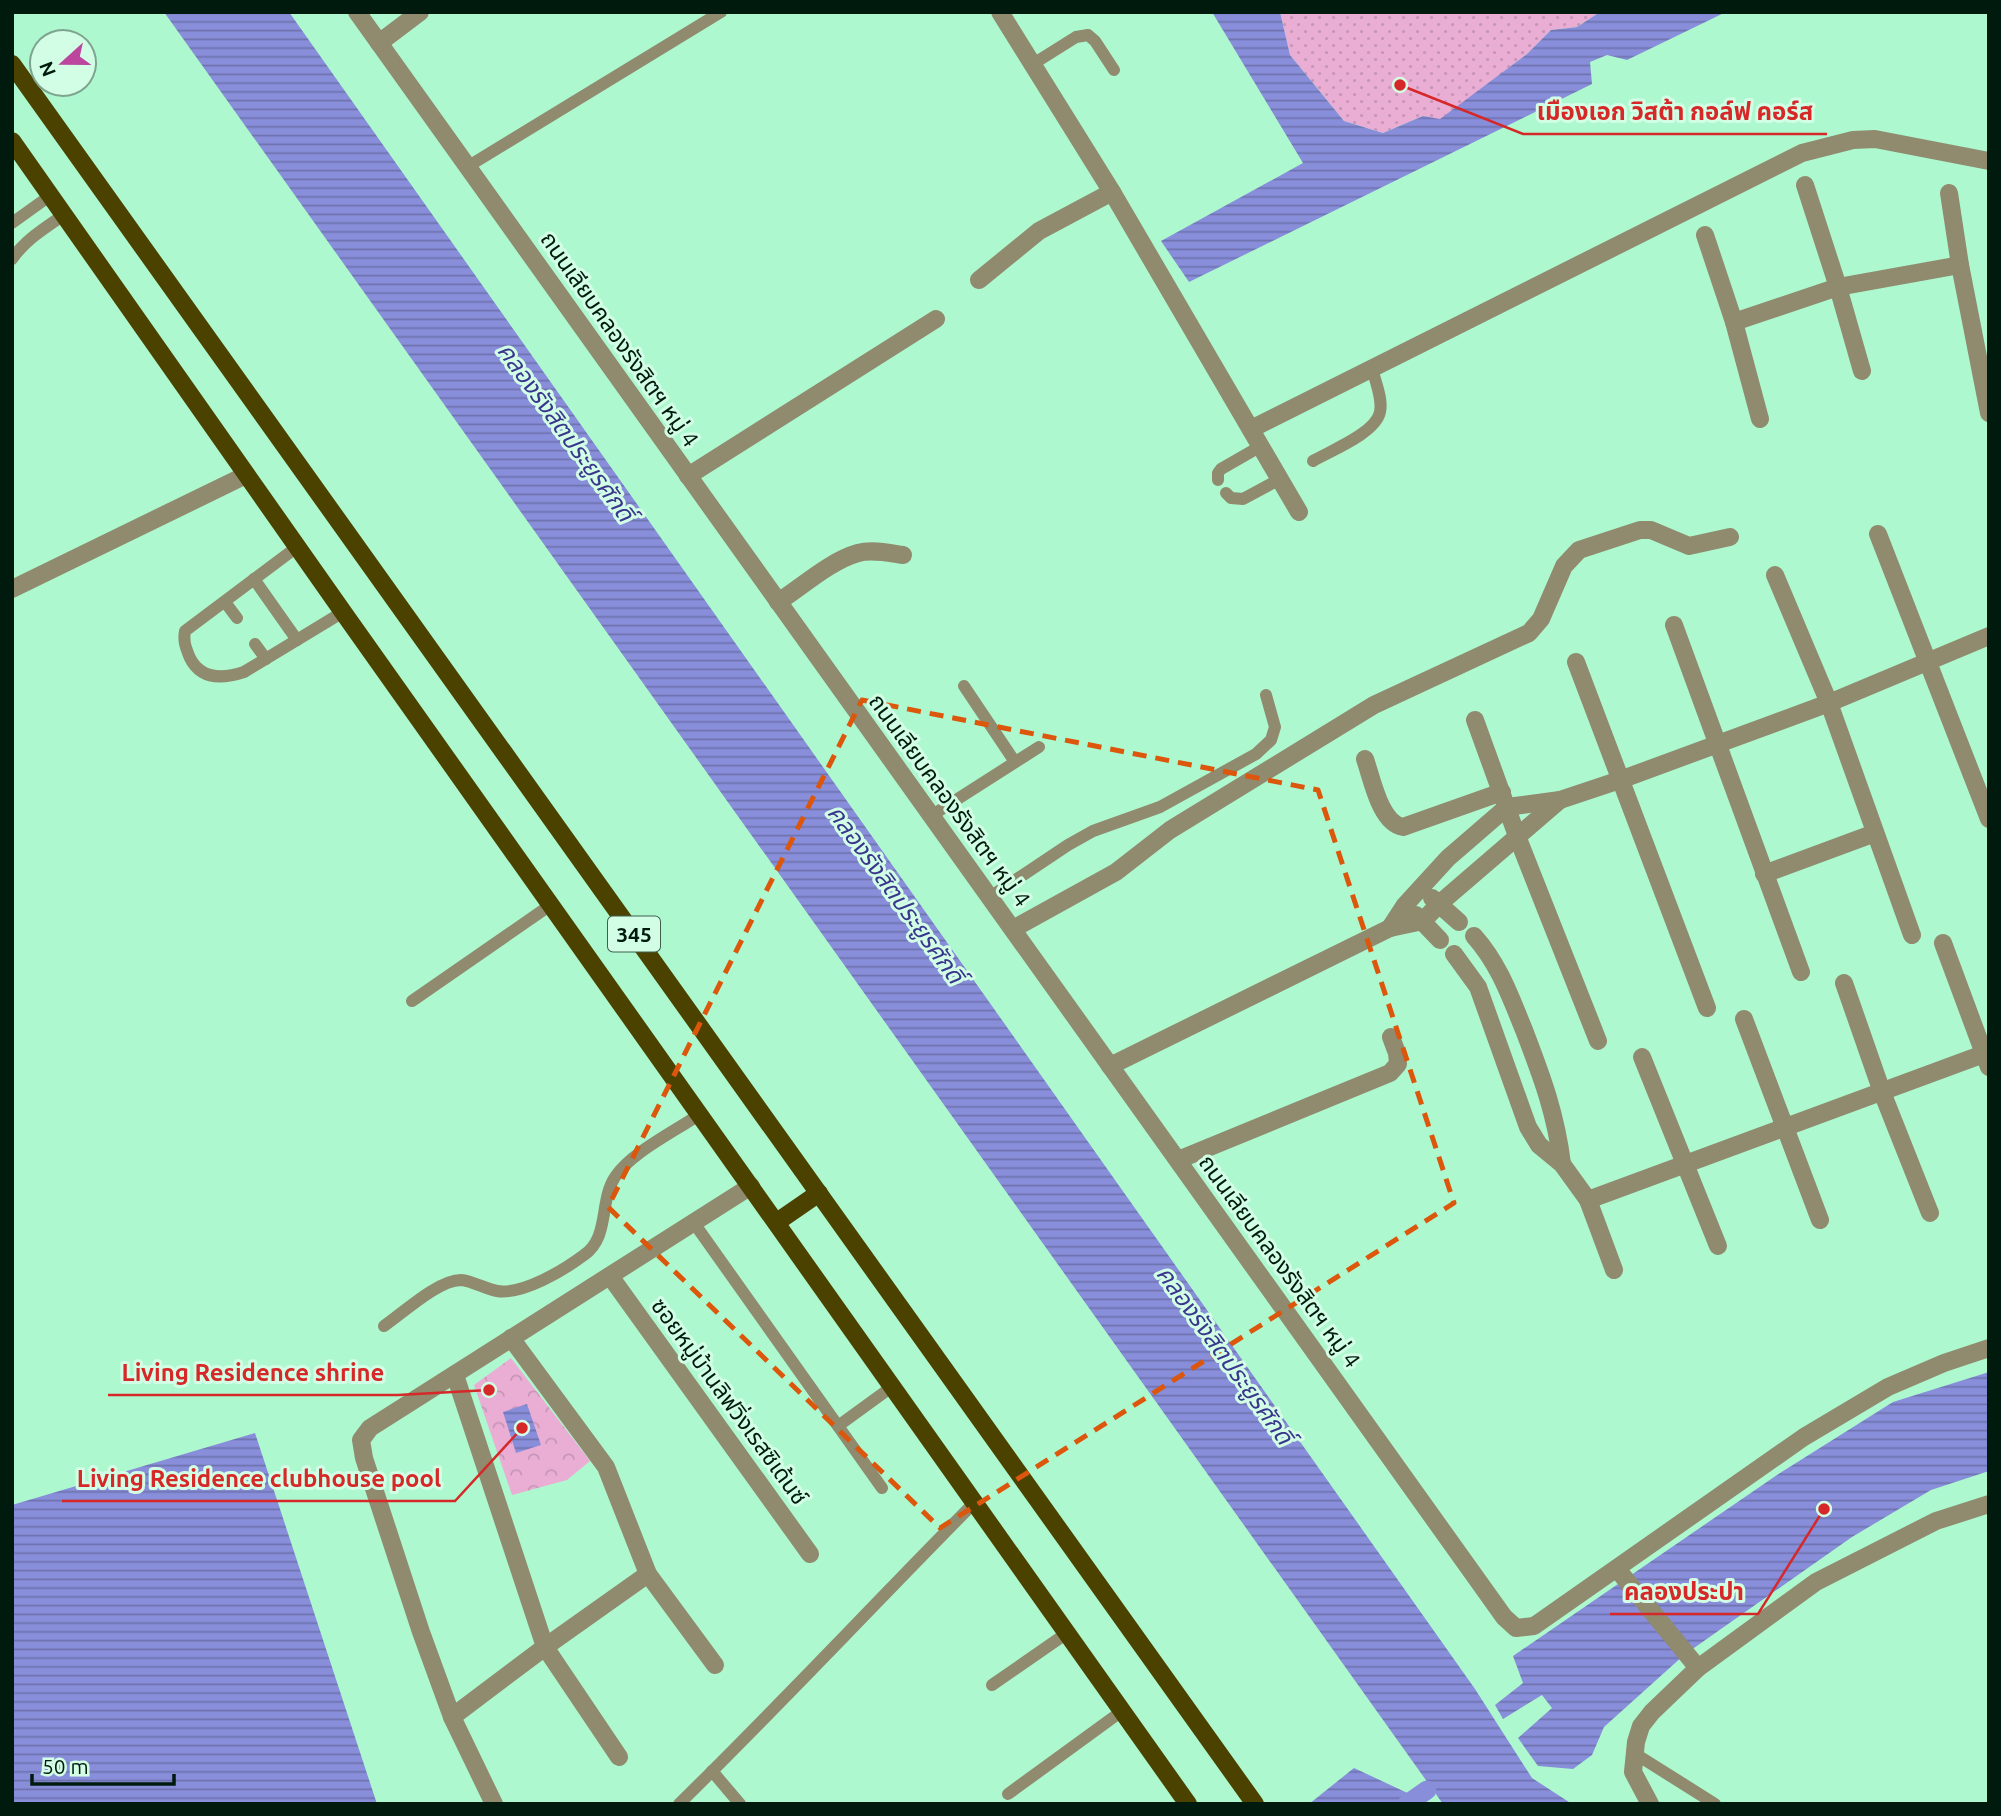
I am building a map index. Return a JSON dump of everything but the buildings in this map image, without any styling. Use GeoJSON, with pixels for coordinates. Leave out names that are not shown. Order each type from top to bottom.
{"type":"FeatureCollection","features":[{"type":"Feature","properties":{"kind":"main road","name":"345"},"geometry":{"type":"LineString","coordinates":[[12,64],[1255,1804]]}},
{"type":"Feature","properties":{"kind":"main road","name":"345"},"geometry":{"type":"LineString","coordinates":[[12,141],[296,547],[552,904],[1188,1804]]}},
{"type":"Feature","properties":{"kind":"main road"},"geometry":{"type":"LineString","coordinates":[[777,1222],[819,1193]]}},
{"type":"Feature","properties":{"kind":"street","name":"ถนนเลียบคลองรังสิตฯ หมู่ 4"},"geometry":{"type":"LineString","coordinates":[[357,12],[1504,1617],[1516,1628],[1534,1626],[1621,1573]]}},
{"type":"Feature","properties":{"kind":"street"},"geometry":{"type":"LineString","coordinates":[[379,43],[420,12]]}},
{"type":"Feature","properties":{"kind":"street"},"geometry":{"type":"LineString","coordinates":[[1000,12],[1112,192],[1299,512]]}},
{"type":"Feature","properties":{"kind":"street"},"geometry":{"type":"LineString","coordinates":[[1251,429],[1802,153],[1853,139],[1875,139],[1989,161]]}},
{"type":"Feature","properties":{"kind":"street"},"geometry":{"type":"LineString","coordinates":[[1805,185],[1862,370]]}},
{"type":"Feature","properties":{"kind":"street"},"geometry":{"type":"LineString","coordinates":[[979,280],[1039,231],[1112,192]]}},
{"type":"Feature","properties":{"kind":"street"},"geometry":{"type":"LineString","coordinates":[[1949,193],[1959,265],[1981,331],[1989,413]]}},
{"type":"Feature","properties":{"kind":"street"},"geometry":{"type":"LineString","coordinates":[[1705,235],[1734,322],[1760,419]]}},
{"type":"Feature","properties":{"kind":"street"},"geometry":{"type":"LineString","coordinates":[[1734,322],[1838,287],[1959,265]]}},
{"type":"Feature","properties":{"kind":"street"},"geometry":{"type":"LineString","coordinates":[[688,477],[936,319]]}},
{"type":"Feature","properties":{"kind":"street"},"geometry":{"type":"LineString","coordinates":[[12,589],[246,475]]}},
{"type":"Feature","properties":{"kind":"street"},"geometry":{"type":"LineString","coordinates":[[1013,929],[1106,878],[1170,830],[1374,705],[1529,633],[1541,619],[1564,566],[1579,550],[1640,530],[1651,530],[1689,546],[1730,537]]}},
{"type":"Feature","properties":{"kind":"street"},"geometry":{"type":"LineString","coordinates":[[1878,534],[1989,819]]}},
{"type":"Feature","properties":{"kind":"street"},"geometry":{"type":"LineString","coordinates":[[778,602],[838,562],[860,552],[902,555]]}},
{"type":"Feature","properties":{"kind":"street"},"geometry":{"type":"LineString","coordinates":[[1775,575],[1829,703],[1912,935]]}},
{"type":"Feature","properties":{"kind":"street"},"geometry":{"type":"LineString","coordinates":[[1674,625],[1801,972]]}},
{"type":"Feature","properties":{"kind":"street"},"geometry":{"type":"LineString","coordinates":[[1364,759],[1385,816],[1394,826],[1403,827],[1504,800],[1560,800],[1829,703],[1989,636]]}},
{"type":"Feature","properties":{"kind":"street"},"geometry":{"type":"LineString","coordinates":[[1576,662],[1707,1008]]}},
{"type":"Feature","properties":{"kind":"street"},"geometry":{"type":"LineString","coordinates":[[1475,720],[1517,836],[1598,1041]]}},
{"type":"Feature","properties":{"kind":"street"},"geometry":{"type":"LineString","coordinates":[[1390,928],[1405,905],[1504,800]]}},
{"type":"Feature","properties":{"kind":"street"},"geometry":{"type":"LineString","coordinates":[[1110,1066],[1390,928],[1423,921],[1438,904],[1560,800]]}},
{"type":"Feature","properties":{"kind":"street"},"geometry":{"type":"LineString","coordinates":[[1764,874],[1875,833]]}},
{"type":"Feature","properties":{"kind":"street"},"geometry":{"type":"LineString","coordinates":[[1422,889],[1459,922]]}},
{"type":"Feature","properties":{"kind":"street"},"geometry":{"type":"LineString","coordinates":[[1405,905],[1440,940]]}},
{"type":"Feature","properties":{"kind":"street"},"geometry":{"type":"LineString","coordinates":[[1474,936],[1503,977],[1543,1079],[1558,1128],[1562,1164]]}},
{"type":"Feature","properties":{"kind":"street"},"geometry":{"type":"LineString","coordinates":[[1588,1200],[1882,1092],[1987,1057],[1943,943]]}},
{"type":"Feature","properties":{"kind":"street"},"geometry":{"type":"LineString","coordinates":[[1454,954],[1478,987],[1528,1127],[1539,1145],[1562,1164],[1588,1200],[1614,1270]]}},
{"type":"Feature","properties":{"kind":"street"},"geometry":{"type":"LineString","coordinates":[[1844,983],[1882,1092],[1930,1213]]}},
{"type":"Feature","properties":{"kind":"street"},"geometry":{"type":"LineString","coordinates":[[1744,1019],[1820,1220]]}},
{"type":"Feature","properties":{"kind":"street"},"geometry":{"type":"LineString","coordinates":[[1178,1160],[1390,1073],[1398,1064],[1391,1037]]}},
{"type":"Feature","properties":{"kind":"street"},"geometry":{"type":"LineString","coordinates":[[1642,1057],[1718,1246]]}},
{"type":"Feature","properties":{"kind":"street"},"geometry":{"type":"LineString","coordinates":[[494,1804],[452,1717],[389,1536],[364,1458],[361,1440],[370,1428],[751,1186]]}},
{"type":"Feature","properties":{"kind":"street","name":"ซอยหมู่บ้านลิฟวิ่งเรสซิเด้นซ์"},"geometry":{"type":"LineString","coordinates":[[610,1276],[810,1554]]}},
{"type":"Feature","properties":{"kind":"street"},"geometry":{"type":"LineString","coordinates":[[511,1338],[606,1467],[648,1574],[715,1665]]}},
{"type":"Feature","properties":{"kind":"street"},"geometry":{"type":"LineString","coordinates":[[1693,1663],[1621,1573],[1804,1437],[1888,1387],[1944,1363],[1989,1348]]}},
{"type":"Feature","properties":{"kind":"street"},"geometry":{"type":"LineString","coordinates":[[455,1375],[545,1647],[619,1757]]}},
{"type":"Feature","properties":{"kind":"street"},"geometry":{"type":"LineString","coordinates":[[1650,1804],[1633,1772],[1634,1753],[1641,1726],[1693,1663],[1816,1582],[1936,1521],[1989,1504]]}},
{"type":"Feature","properties":{"kind":"street"},"geometry":{"type":"LineString","coordinates":[[452,1717],[648,1574]]}},
{"type":"Feature","properties":{"kind":"lane"},"geometry":{"type":"LineString","coordinates":[[467,167],[721,12]]}},
{"type":"Feature","properties":{"kind":"lane"},"geometry":{"type":"LineString","coordinates":[[1033,64],[1076,37],[1088,35],[1096,41],[1114,71]]}},
{"type":"Feature","properties":{"kind":"lane"},"geometry":{"type":"LineString","coordinates":[[12,223],[51,195]]}},
{"type":"Feature","properties":{"kind":"lane"},"geometry":{"type":"LineString","coordinates":[[12,259],[32,236],[65,214]]}},
{"type":"Feature","properties":{"kind":"lane"},"geometry":{"type":"LineString","coordinates":[[1313,461],[1365,432],[1375,423],[1380,413],[1372,368]]}},
{"type":"Feature","properties":{"kind":"lane"},"geometry":{"type":"LineString","coordinates":[[1218,480],[1221,469],[1261,446]]}},
{"type":"Feature","properties":{"kind":"lane"},"geometry":{"type":"LineString","coordinates":[[1226,493],[1231,498],[1243,499],[1280,479]]}},
{"type":"Feature","properties":{"kind":"lane"},"geometry":{"type":"LineString","coordinates":[[296,547],[185,631],[185,647],[195,667],[202,674],[233,676],[343,612]]}},
{"type":"Feature","properties":{"kind":"lane"},"geometry":{"type":"LineString","coordinates":[[254,579],[297,640]]}},
{"type":"Feature","properties":{"kind":"lane"},"geometry":{"type":"LineString","coordinates":[[225,601],[237,618]]}},
{"type":"Feature","properties":{"kind":"lane"},"geometry":{"type":"LineString","coordinates":[[255,644],[266,659]]}},
{"type":"Feature","properties":{"kind":"lane"},"geometry":{"type":"LineString","coordinates":[[964,685],[1015,762]]}},
{"type":"Feature","properties":{"kind":"lane"},"geometry":{"type":"LineString","coordinates":[[990,897],[1093,831],[1160,807],[1256,754],[1271,740],[1275,727],[1266,695]]}},
{"type":"Feature","properties":{"kind":"lane"},"geometry":{"type":"LineString","coordinates":[[931,816],[1039,747]]}},
{"type":"Feature","properties":{"kind":"lane"},"geometry":{"type":"LineString","coordinates":[[412,1001],[552,904]]}},
{"type":"Feature","properties":{"kind":"lane"},"geometry":{"type":"LineString","coordinates":[[384,1326],[441,1286],[462,1280],[498,1291],[514,1292],[531,1286],[586,1254],[597,1241],[606,1195],[613,1179],[625,1164],[700,1114]]}},
{"type":"Feature","properties":{"kind":"lane"},"geometry":{"type":"LineString","coordinates":[[694,1223],[882,1488]]}},
{"type":"Feature","properties":{"kind":"lane"},"geometry":{"type":"LineString","coordinates":[[838,1426],[893,1386]]}},
{"type":"Feature","properties":{"kind":"lane"},"geometry":{"type":"LineString","coordinates":[[679,1804],[975,1502]]}},
{"type":"Feature","properties":{"kind":"lane"},"geometry":{"type":"LineString","coordinates":[[992,1685],[1067,1633]]}},
{"type":"Feature","properties":{"kind":"lane"},"geometry":{"type":"LineString","coordinates":[[1008,1794],[1122,1711]]}},
{"type":"Feature","properties":{"kind":"lane"},"geometry":{"type":"LineString","coordinates":[[1634,1753],[1715,1804]]}},
{"type":"Feature","properties":{"kind":"lane"},"geometry":{"type":"LineString","coordinates":[[712,1771],[740,1804]]}},
{"type":"Feature","properties":{"kind":"highlighted area"},"geometry":{"type":"Polygon","coordinates":[[[862,700],[1318,790],[1454,1203],[940,1528],[608,1207],[862,700]]]}},
{"type":"Feature","properties":{"kind":"green space"},"geometry":{"type":"Polygon","coordinates":[[[1280,12],[1600,12],[1577,27],[1551,30],[1527,54],[1440,120],[1423,116],[1383,133],[1344,121],[1290,55],[1280,12]]]}},
{"type":"Feature","properties":{"kind":"green space"},"geometry":{"type":"Polygon","coordinates":[[[511,1358],[590,1461],[567,1480],[512,1495],[474,1385],[511,1358]]]}},
{"type":"Feature","properties":{"kind":"water","name":"คลองรังสิตประยูรศักดิ์"},"geometry":{"type":"Polygon","coordinates":[[[164,12],[289,12],[1475,1689],[1532,1778],[1572,1804],[1443,1804],[164,12]]]}},
{"type":"Feature","properties":{"kind":"water"},"geometry":{"type":"Polygon","coordinates":[[[1212,12],[1280,12],[1290,55],[1344,121],[1383,133],[1423,116],[1440,119],[1527,54],[1551,30],[1577,27],[1600,12],[1726,12],[1627,60],[1607,55],[1590,62],[1592,84],[1189,282],[1161,241],[1303,163],[1212,12]]]}},
{"type":"Feature","properties":{"kind":"water"},"geometry":{"type":"Polygon","coordinates":[[[1989,1372],[1989,1471],[1931,1490],[1852,1537],[1684,1655],[1604,1727],[1592,1755],[1573,1769],[1538,1766],[1518,1738],[1552,1708],[1542,1695],[1503,1719],[1495,1705],[1523,1683],[1513,1656],[1777,1475],[1893,1402],[1989,1372]]]}},
{"type":"Feature","properties":{"kind":"water"},"geometry":{"type":"Polygon","coordinates":[[[527,1404],[541,1445],[516,1453],[503,1412],[527,1404]]]}},
{"type":"Feature","properties":{"kind":"water"},"geometry":{"type":"Polygon","coordinates":[[[255,1433],[377,1804],[12,1804],[12,1505],[255,1433]]]}},
{"type":"Feature","properties":{"kind":"water"},"geometry":{"type":"Polygon","coordinates":[[[1354,1768],[1431,1804],[1309,1804],[1354,1768]]]}},
{"type":"Feature","properties":{"kind":"waterway"},"geometry":{"type":"LineString","coordinates":[[1407,1804],[1427,1790]]}},
{"type":"Feature","properties":{"kind":"place","name":"เมืองเอก วิสต้า กอล์ฟ คอร์ส"},"geometry":{"type":"Point","coordinates":[1400,85]}},
{"type":"Feature","properties":{"kind":"place","name":"Living Residence shrine"},"geometry":{"type":"Point","coordinates":[489,1390]}},
{"type":"Feature","properties":{"kind":"place","name":"Living Residence clubhouse pool"},"geometry":{"type":"Point","coordinates":[522,1428]}},
{"type":"Feature","properties":{"kind":"place","name":"คลองประปา"},"geometry":{"type":"Point","coordinates":[1824,1509]}}]}
